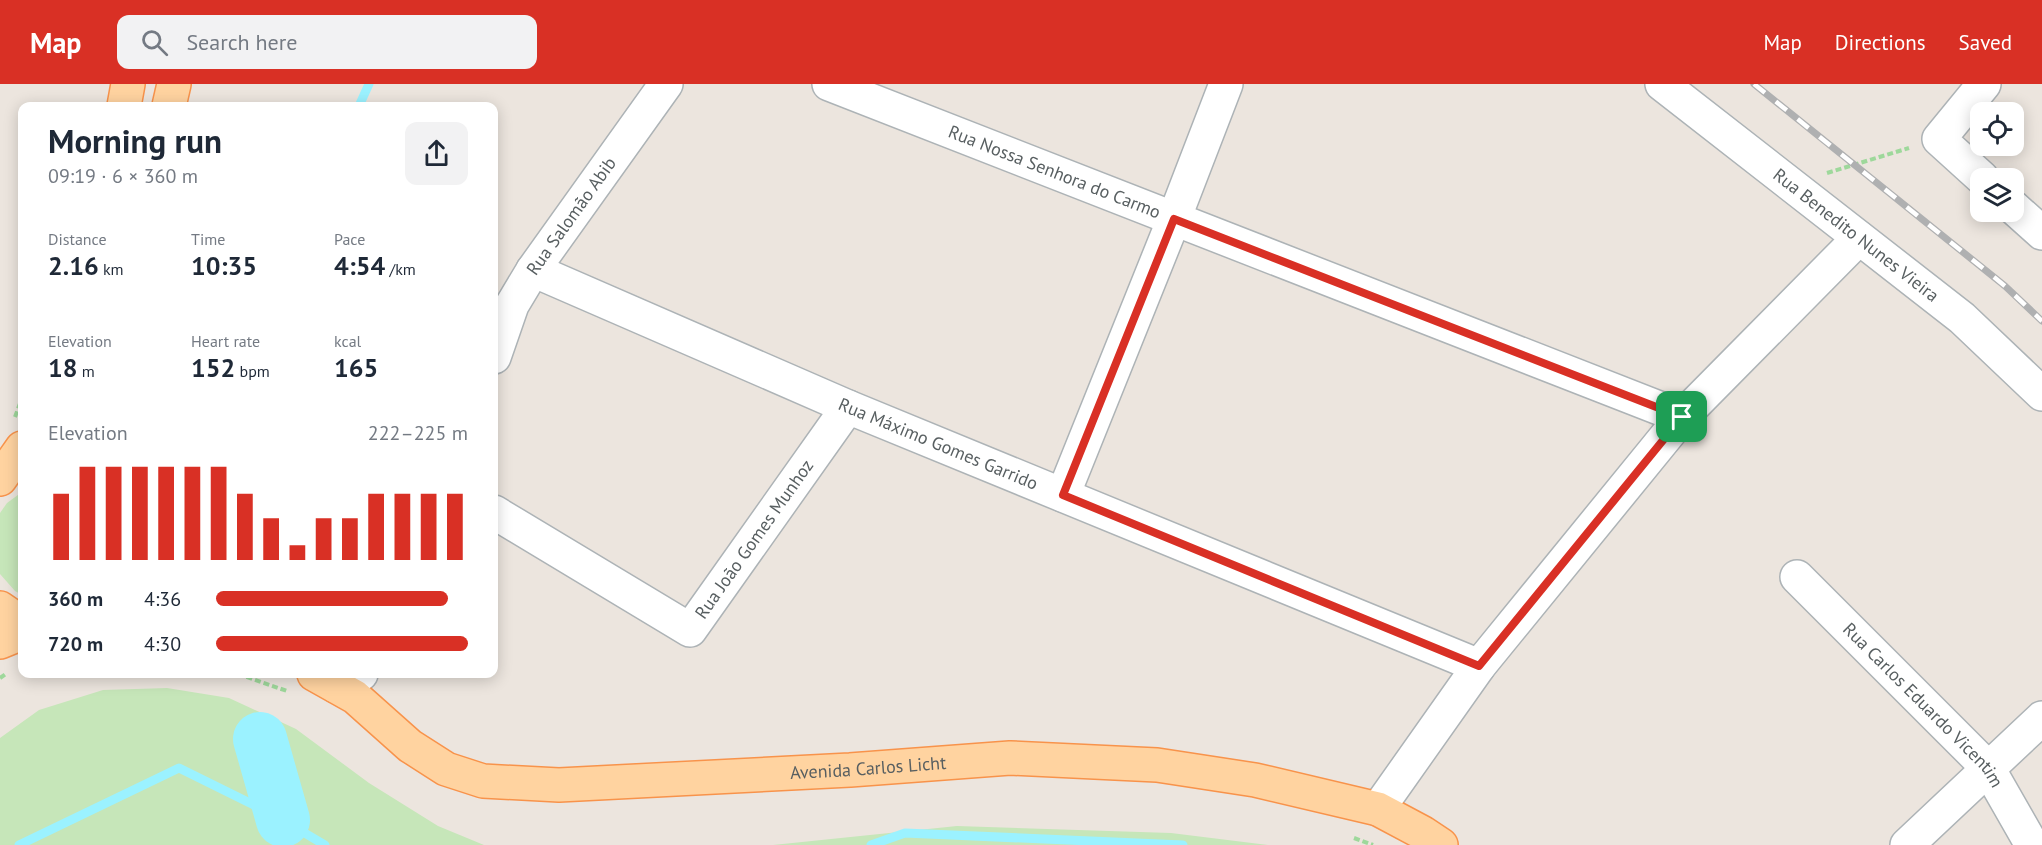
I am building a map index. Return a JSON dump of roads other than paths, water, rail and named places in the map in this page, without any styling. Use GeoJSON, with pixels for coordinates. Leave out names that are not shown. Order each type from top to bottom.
{"type":"FeatureCollection","features":[{"type":"Feature","properties":{"kind":"main road"},"geometry":{"type":"LineString","coordinates":[[125,102],[129,84]]}},
{"type":"Feature","properties":{"kind":"main road"},"geometry":{"type":"LineString","coordinates":[[170,102],[174,84]]}},
{"type":"Feature","properties":{"kind":"main road"},"geometry":{"type":"LineString","coordinates":[[0,480],[18,454]]}},
{"type":"Feature","properties":{"kind":"main road"},"geometry":{"type":"LineString","coordinates":[[0,480],[18,472]]}},
{"type":"Feature","properties":{"kind":"main road"},"geometry":{"type":"LineString","coordinates":[[0,608],[18,619]]}},
{"type":"Feature","properties":{"kind":"main road"},"geometry":{"type":"LineString","coordinates":[[0,642],[18,635]]}},
{"type":"Feature","properties":{"kind":"main road","name":"Avenida Carlos Licht"},"geometry":{"type":"LineString","coordinates":[[337,678],[410,746],[446,769],[483,781],[560,785],[850,770],[1010,758],[1157,765],[1255,780],[1378,809],[1441,845]]}},
{"type":"Feature","properties":{"kind":"street","name":"Rua Salomão Abib"},"geometry":{"type":"LineString","coordinates":[[498,345],[512,305],[533,270],[666,84]]}},
{"type":"Feature","properties":{"kind":"street","name":"Rua Nossa Senhora do Carmo"},"geometry":{"type":"LineString","coordinates":[[829,84],[1682,417]]}},
{"type":"Feature","properties":{"kind":"street"},"geometry":{"type":"LineString","coordinates":[[1063,495],[1226,84]]}},
{"type":"Feature","properties":{"kind":"street","name":"Rua Benedito Nunes Vieira"},"geometry":{"type":"LineString","coordinates":[[1662,84],[1962,318],[2042,394]]}},
{"type":"Feature","properties":{"kind":"street"},"geometry":{"type":"LineString","coordinates":[[1971,168],[1939,139],[1983,84]]}},
{"type":"Feature","properties":{"kind":"street"},"geometry":{"type":"LineString","coordinates":[[2024,217],[2042,233]]}},
{"type":"Feature","properties":{"kind":"street"},"geometry":{"type":"LineString","coordinates":[[1378,809],[1479,666],[1682,417],[1859,238]]}},
{"type":"Feature","properties":{"kind":"street","name":"Rua Máximo Gomes Garrido"},"geometry":{"type":"LineString","coordinates":[[533,270],[848,406],[1479,666]]}},
{"type":"Feature","properties":{"kind":"street","name":"Rua João Gomes Munhoz"},"geometry":{"type":"LineString","coordinates":[[498,514],[690,630],[848,406]]}},
{"type":"Feature","properties":{"kind":"street","name":"Rua Carlos Eduardo Vicentim"},"geometry":{"type":"LineString","coordinates":[[1797,577],[1988,768],[2032,845]]}},
{"type":"Feature","properties":{"kind":"street"},"geometry":{"type":"LineString","coordinates":[[1907,845],[2042,718]]}},
{"type":"Feature","properties":{"kind":"waterway"},"geometry":{"type":"LineString","coordinates":[[361,102],[369,84]]}},
{"type":"Feature","properties":{"kind":"waterway"},"geometry":{"type":"LineString","coordinates":[[260,739],[283,820]]}},
{"type":"Feature","properties":{"kind":"waterway"},"geometry":{"type":"LineString","coordinates":[[19,845],[179,768],[276,816],[325,845]]}},
{"type":"Feature","properties":{"kind":"waterway"},"geometry":{"type":"LineString","coordinates":[[871,845],[905,833],[1183,845]]}},
{"type":"Feature","properties":{"kind":"railway"},"geometry":{"type":"LineString","coordinates":[[1754,84],[2005,286],[2042,321]]}}]}
